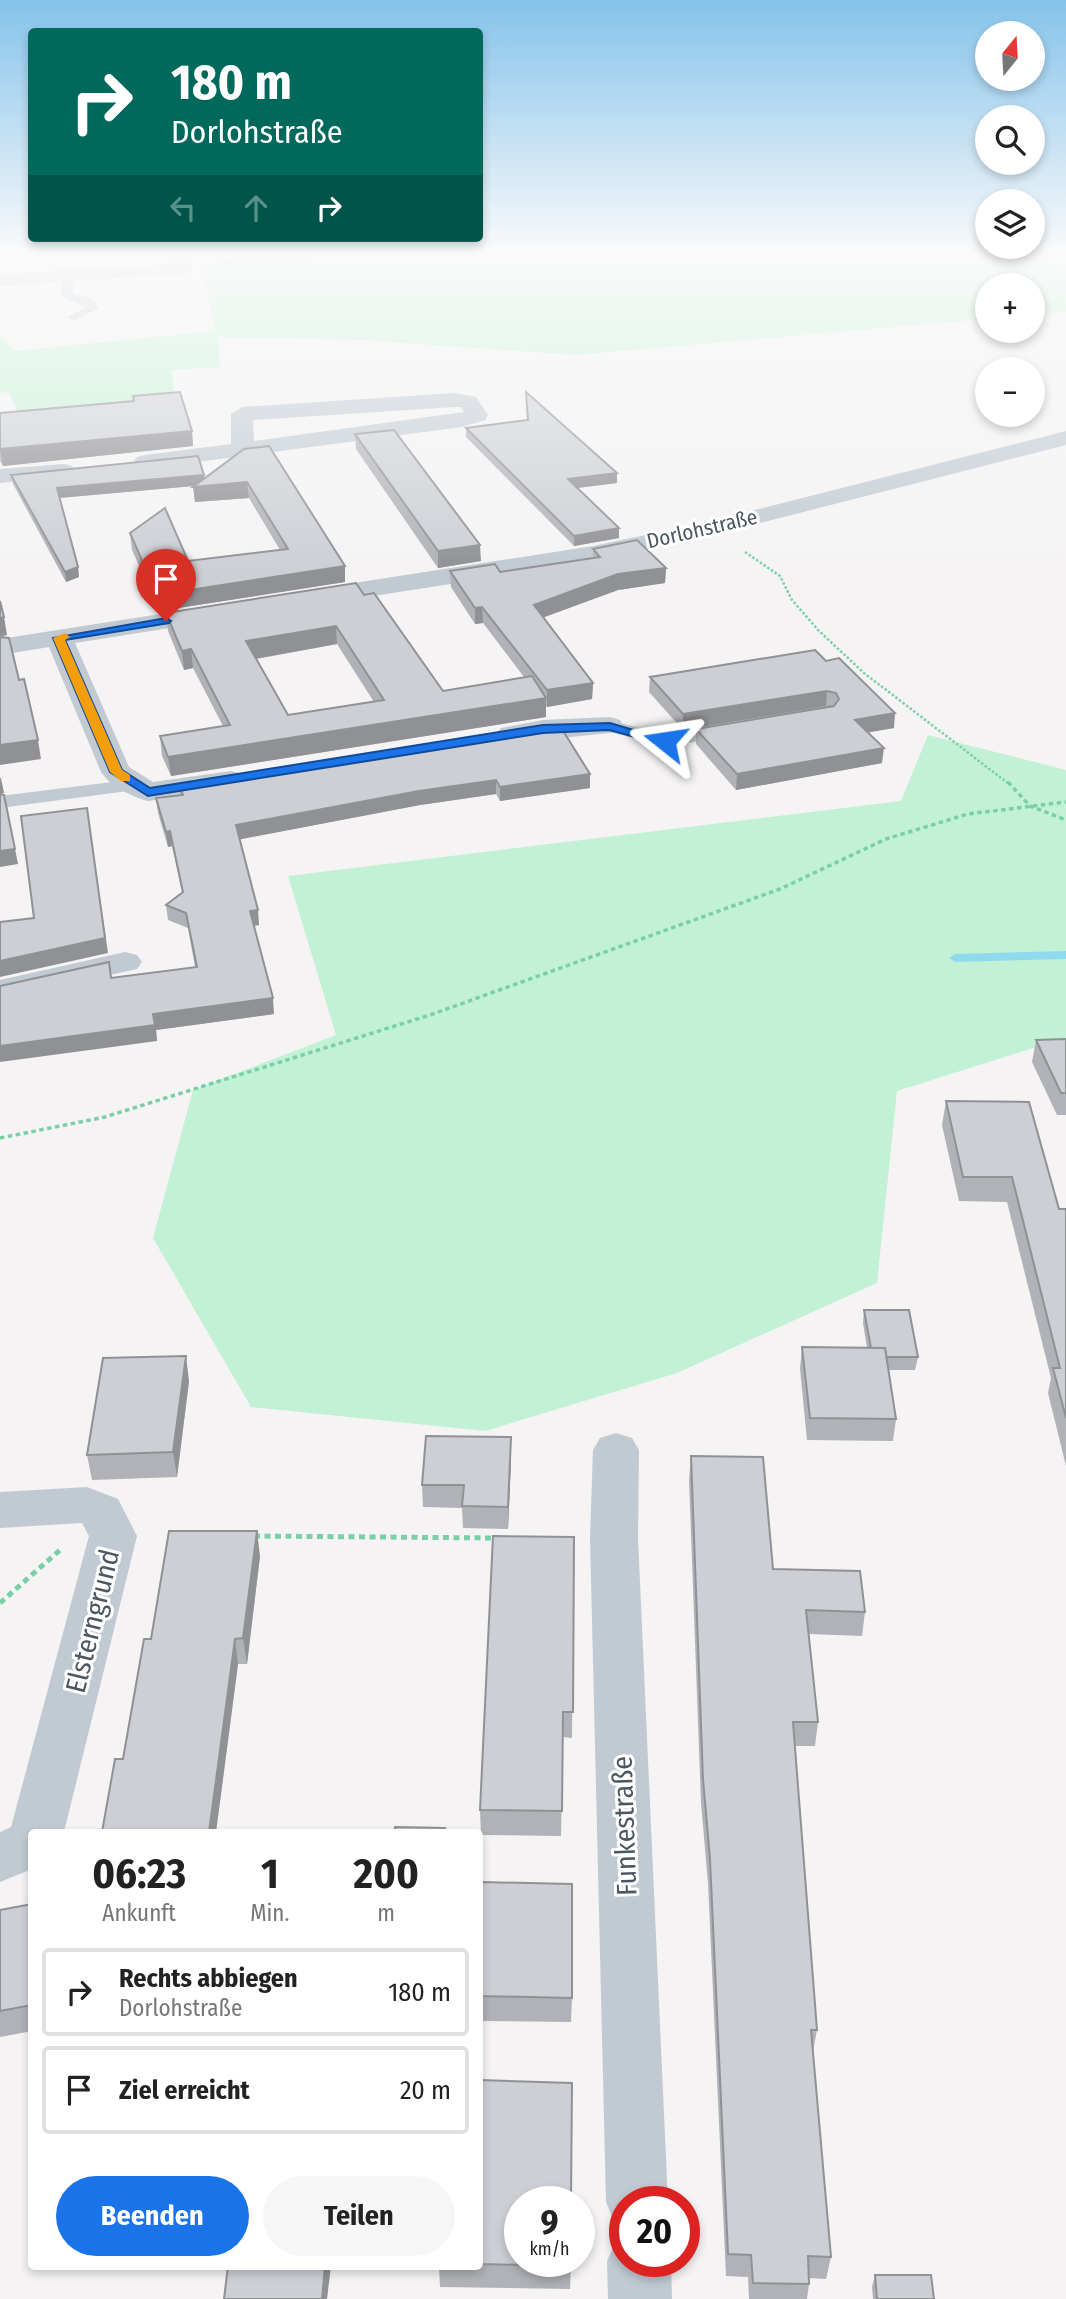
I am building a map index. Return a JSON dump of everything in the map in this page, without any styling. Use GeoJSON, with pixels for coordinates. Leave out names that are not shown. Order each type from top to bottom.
{"type":"FeatureCollection","features":[{"type":"Feature","properties":{"kind":"street"},"geometry":{"type":"LineString","coordinates":[[128,464],[243,451],[462,420],[477,415],[468,402],[454,400],[242,414],[243,451]]}},
{"type":"Feature","properties":{"kind":"street","name":"Dorlohstraße"},"geometry":{"type":"LineString","coordinates":[[278,603],[593,554],[709,529],[1066,438]]}},
{"type":"Feature","properties":{"kind":"street"},"geometry":{"type":"LineString","coordinates":[[0,476],[89,468]]}},
{"type":"Feature","properties":{"kind":"street"},"geometry":{"type":"LineString","coordinates":[[0,647],[237,610]]}},
{"type":"Feature","properties":{"kind":"street"},"geometry":{"type":"LineString","coordinates":[[59,638],[116,772],[148,792],[259,775]]}},
{"type":"Feature","properties":{"kind":"street"},"geometry":{"type":"LineString","coordinates":[[489,738],[543,729],[610,726]]}},
{"type":"Feature","properties":{"kind":"street"},"geometry":{"type":"LineString","coordinates":[[0,990],[125,962]]}},
{"type":"Feature","properties":{"kind":"street","name":"Funkestraße"},"geometry":{"type":"LineString","coordinates":[[616,1450],[615,1552],[636,2186]]}},
{"type":"Feature","properties":{"kind":"street","name":"Elsterngrund"},"geometry":{"type":"LineString","coordinates":[[0,1510],[87,1505],[102,1512],[113,1536],[38,1829]]}},
{"type":"Feature","properties":{"kind":"street"},"geometry":{"type":"LineString","coordinates":[[0,1858],[28,1845]]}},
{"type":"Feature","properties":{"kind":"street"},"geometry":{"type":"LineString","coordinates":[[639,2277],[640,2299]]}},
{"type":"Feature","properties":{"kind":"lane"},"geometry":{"type":"LineString","coordinates":[[610,726],[665,741],[746,727]]}},
{"type":"Feature","properties":{"kind":"lane"},"geometry":{"type":"LineString","coordinates":[[0,802],[136,785]]}},
{"type":"Feature","properties":{"kind":"path"},"geometry":{"type":"LineString","coordinates":[[736,546],[780,576],[801,611],[864,673],[1003,777],[1030,806],[1066,820]]}},
{"type":"Feature","properties":{"kind":"path"},"geometry":{"type":"LineString","coordinates":[[0,1138],[105,1117],[417,1019],[780,889],[886,839],[968,814],[1066,802]]}},
{"type":"Feature","properties":{"kind":"path"},"geometry":{"type":"LineString","coordinates":[[0,1603],[102,1512]]}},
{"type":"Feature","properties":{"kind":"path"},"geometry":{"type":"LineString","coordinates":[[245,1536],[503,1538]]}},
{"type":"Feature","properties":{"kind":"green space"},"geometry":{"type":"Polygon","coordinates":[[[0,358],[219,358],[220,367],[172,370],[174,402],[20,418],[9,392],[0,393],[0,358]]]}},
{"type":"Feature","properties":{"kind":"green space"},"geometry":{"type":"Polygon","coordinates":[[[928,735],[1066,770],[1066,1043],[1033,1048],[897,1091],[877,1283],[677,1373],[485,1431],[251,1407],[153,1238],[193,1090],[336,1035],[288,876],[901,801],[928,735]]]}},
{"type":"Feature","properties":{"kind":"building"},"geometry":{"type":"Polygon","coordinates":[[[180,392],[192,431],[0,449],[0,413],[134,401],[133,396],[180,392]]]}},
{"type":"Feature","properties":{"kind":"building"},"geometry":{"type":"Polygon","coordinates":[[[526,392],[617,473],[568,479],[619,528],[574,536],[466,428],[528,420],[526,392]]]}},
{"type":"Feature","properties":{"kind":"building"},"geometry":{"type":"Polygon","coordinates":[[[394,430],[480,545],[438,551],[355,434],[394,430]]]}},
{"type":"Feature","properties":{"kind":"building"},"geometry":{"type":"Polygon","coordinates":[[[269,446],[345,566],[157,595],[130,533],[165,508],[188,561],[288,549],[247,482],[193,487],[244,449],[269,446]]]}},
{"type":"Feature","properties":{"kind":"building"},"geometry":{"type":"Polygon","coordinates":[[[198,456],[204,475],[57,488],[78,567],[65,572],[11,475],[198,456]]]}},
{"type":"Feature","properties":{"kind":"building"},"geometry":{"type":"Polygon","coordinates":[[[637,540],[666,568],[618,574],[534,605],[593,683],[547,690],[482,607],[475,608],[450,571],[495,564],[500,572],[600,557],[593,549],[637,540]]]}},
{"type":"Feature","properties":{"kind":"building"},"geometry":{"type":"Polygon","coordinates":[[[356,583],[364,595],[374,593],[443,691],[532,676],[546,698],[168,757],[160,736],[230,725],[191,649],[182,651],[166,613],[356,583]],[[336,626],[246,641],[288,715],[384,700],[336,626]]]}},
{"type":"Feature","properties":{"kind":"building"},"geometry":{"type":"Polygon","coordinates":[[[0,601],[4,617],[0,618],[0,601]]]}},
{"type":"Feature","properties":{"kind":"building"},"geometry":{"type":"Polygon","coordinates":[[[0,637],[9,638],[19,680],[24,679],[38,740],[0,745],[0,637]]]}},
{"type":"Feature","properties":{"kind":"building"},"geometry":{"type":"Polygon","coordinates":[[[815,650],[826,661],[839,658],[895,713],[855,720],[884,748],[737,774],[696,729],[834,706],[839,699],[836,693],[827,691],[683,714],[650,677],[815,650]]]}},
{"type":"Feature","properties":{"kind":"building"},"geometry":{"type":"Polygon","coordinates":[[[560,726],[590,774],[500,787],[496,780],[419,791],[236,825],[258,910],[250,911],[273,998],[153,1014],[155,1025],[0,1046],[0,986],[109,962],[111,978],[197,967],[186,913],[166,905],[183,892],[170,831],[166,832],[156,798],[183,795],[178,784],[560,726]]]}},
{"type":"Feature","properties":{"kind":"building"},"geometry":{"type":"Polygon","coordinates":[[[0,794],[4,795],[15,849],[0,851],[0,794]]]}},
{"type":"Feature","properties":{"kind":"building"},"geometry":{"type":"Polygon","coordinates":[[[87,808],[105,938],[0,961],[0,922],[34,918],[21,816],[87,808]]]}},
{"type":"Feature","properties":{"kind":"building"},"geometry":{"type":"Polygon","coordinates":[[[1066,1039],[1066,1093],[1061,1093],[1036,1040],[1066,1039]]]}},
{"type":"Feature","properties":{"kind":"building"},"geometry":{"type":"Polygon","coordinates":[[[946,1101],[1029,1102],[1059,1209],[1066,1209],[1066,1418],[1053,1368],[1060,1368],[1012,1177],[963,1177],[946,1101]]]}},
{"type":"Feature","properties":{"kind":"building"},"geometry":{"type":"Polygon","coordinates":[[[864,1310],[909,1310],[918,1357],[886,1357],[885,1348],[871,1348],[864,1310]]]}},
{"type":"Feature","properties":{"kind":"building"},"geometry":{"type":"Polygon","coordinates":[[[802,1347],[885,1348],[896,1419],[810,1418],[802,1347]]]}},
{"type":"Feature","properties":{"kind":"building"},"geometry":{"type":"Polygon","coordinates":[[[186,1356],[173,1452],[87,1455],[103,1358],[186,1356]]]}},
{"type":"Feature","properties":{"kind":"building"},"geometry":{"type":"Polygon","coordinates":[[[426,1436],[511,1437],[508,1507],[462,1506],[464,1485],[422,1485],[426,1436]]]}},
{"type":"Feature","properties":{"kind":"building"},"geometry":{"type":"Polygon","coordinates":[[[691,1456],[763,1457],[773,1569],[860,1571],[865,1612],[806,1610],[818,1722],[793,1722],[817,2030],[811,2030],[831,2257],[808,2256],[809,2284],[753,2283],[751,2255],[728,2254],[710,1859],[703,1779],[691,1456]]]}},
{"type":"Feature","properties":{"kind":"building"},"geometry":{"type":"Polygon","coordinates":[[[169,1531],[257,1531],[243,1638],[235,1639],[209,1829],[103,1829],[115,1759],[123,1759],[144,1639],[151,1639],[169,1531]]]}},
{"type":"Feature","properties":{"kind":"building"},"geometry":{"type":"Polygon","coordinates":[[[493,1536],[574,1537],[573,1712],[563,1712],[562,1811],[480,1810],[493,1536]]]}},
{"type":"Feature","properties":{"kind":"building"},"geometry":{"type":"Polygon","coordinates":[[[395,1827],[445,1828],[445,1829],[395,1827]]]}},
{"type":"Feature","properties":{"kind":"building"},"geometry":{"type":"Polygon","coordinates":[[[483,1882],[572,1884],[572,1998],[483,1996],[483,1882]]]}},
{"type":"Feature","properties":{"kind":"building"},"geometry":{"type":"Polygon","coordinates":[[[28,1905],[28,2006],[0,2011],[0,1910],[28,1905]]]}},
{"type":"Feature","properties":{"kind":"building"},"geometry":{"type":"Polygon","coordinates":[[[483,2080],[572,2083],[571,2186],[504,2186],[504,2265],[483,2264],[483,2080]]]}},
{"type":"Feature","properties":{"kind":"building"},"geometry":{"type":"Polygon","coordinates":[[[228,2270],[325,2270],[322,2299],[224,2299],[228,2270]]]}},
{"type":"Feature","properties":{"kind":"building"},"geometry":{"type":"Polygon","coordinates":[[[875,2275],[931,2275],[934,2299],[877,2299],[875,2275]]]}},
{"type":"Feature","properties":{"kind":"waterway"},"geometry":{"type":"LineString","coordinates":[[955,958],[1066,955]]}},
{"type":"Feature","properties":{"kind":"slow traffic"},"geometry":{"type":"LineString","coordinates":[[65,637],[59,638],[116,772],[125,778]]}},
{"type":"Feature","properties":{"kind":"route"},"geometry":{"type":"LineString","coordinates":[[166,621],[59,638],[116,772],[148,792],[543,729],[610,726],[665,741]]}}]}
